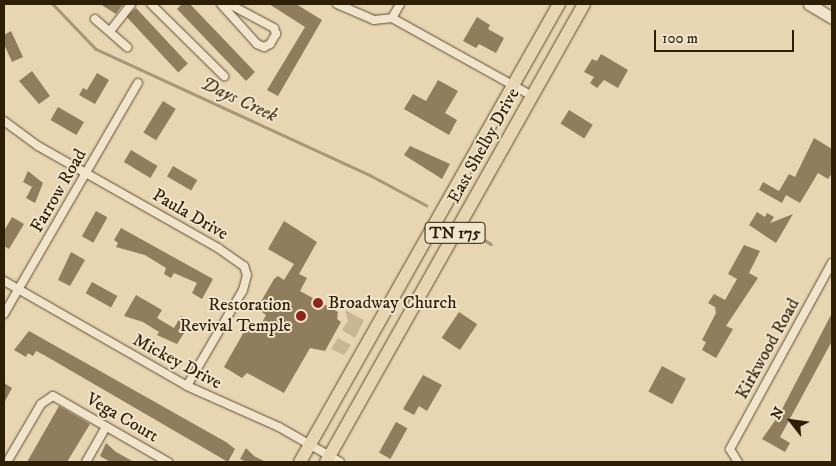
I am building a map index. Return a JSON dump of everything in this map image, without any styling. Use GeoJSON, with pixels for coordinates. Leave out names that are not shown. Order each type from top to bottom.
{"type":"FeatureCollection","features":[{"type":"Feature","properties":{"kind":"main road","name":"East Shelby Drive"},"geometry":{"type":"LineString","coordinates":[[300,462],[559,4]]}},
{"type":"Feature","properties":{"kind":"main road","name":"East Shelby Drive"},"geometry":{"type":"LineString","coordinates":[[332,460],[584,4]]}},
{"type":"Feature","properties":{"kind":"main road"},"geometry":{"type":"LineString","coordinates":[[809,4],[832,18]]}},
{"type":"Feature","properties":{"kind":"street"},"geometry":{"type":"LineString","coordinates":[[111,30],[132,4]]}},
{"type":"Feature","properties":{"kind":"street"},"geometry":{"type":"LineString","coordinates":[[151,4],[161,11],[224,76]]}},
{"type":"Feature","properties":{"kind":"street"},"geometry":{"type":"LineString","coordinates":[[161,11],[167,4]]}},
{"type":"Feature","properties":{"kind":"street"},"geometry":{"type":"LineString","coordinates":[[221,4],[257,44],[264,47],[270,44],[276,34],[274,28],[229,4]]}},
{"type":"Feature","properties":{"kind":"street"},"geometry":{"type":"LineString","coordinates":[[337,4],[374,20],[392,18],[532,96]]}},
{"type":"Feature","properties":{"kind":"street"},"geometry":{"type":"LineString","coordinates":[[392,18],[400,4]]}},
{"type":"Feature","properties":{"kind":"street"},"geometry":{"type":"LineString","coordinates":[[95,19],[111,30],[127,47]]}},
{"type":"Feature","properties":{"kind":"street","name":"Farrow Road"},"geometry":{"type":"LineString","coordinates":[[4,314],[138,82]]}},
{"type":"Feature","properties":{"kind":"street","name":"Paula Drive"},"geometry":{"type":"LineString","coordinates":[[4,121],[18,134],[244,266],[247,275],[243,290],[188,386]]}},
{"type":"Feature","properties":{"kind":"street","name":"Kirkwood Road"},"geometry":{"type":"LineString","coordinates":[[738,462],[730,449],[832,263]]}},
{"type":"Feature","properties":{"kind":"street","name":"Mickey Drive"},"geometry":{"type":"LineString","coordinates":[[4,281],[188,386],[311,444],[332,460]]}},
{"type":"Feature","properties":{"kind":"street","name":"Vega Court"},"geometry":{"type":"LineString","coordinates":[[7,462],[41,404],[53,396],[168,462]]}},
{"type":"Feature","properties":{"kind":"street"},"geometry":{"type":"LineString","coordinates":[[86,462],[106,427]]}},
{"type":"Feature","properties":{"kind":"shaded area"},"geometry":{"type":"Polygon","coordinates":[[[345,310],[364,320],[355,338],[342,330],[348,321],[345,310]]]}},
{"type":"Feature","properties":{"kind":"shaded area"},"geometry":{"type":"Polygon","coordinates":[[[338,338],[351,345],[344,355],[331,349],[338,338]]]}},
{"type":"Feature","properties":{"kind":"building"},"geometry":{"type":"Polygon","coordinates":[[[100,4],[123,4],[116,14],[100,4]]]}},
{"type":"Feature","properties":{"kind":"building"},"geometry":{"type":"Polygon","coordinates":[[[182,4],[190,4],[255,72],[246,81],[177,9],[182,4]]]}},
{"type":"Feature","properties":{"kind":"building"},"geometry":{"type":"Polygon","coordinates":[[[269,4],[296,4],[322,20],[278,96],[267,90],[305,27],[269,4]]]}},
{"type":"Feature","properties":{"kind":"building"},"geometry":{"type":"Polygon","coordinates":[[[136,8],[188,64],[178,72],[126,17],[136,8]]]}},
{"type":"Feature","properties":{"kind":"building"},"geometry":{"type":"Polygon","coordinates":[[[477,17],[490,25],[488,29],[504,38],[496,53],[479,44],[476,48],[463,41],[477,17]]]}},
{"type":"Feature","properties":{"kind":"building"},"geometry":{"type":"Polygon","coordinates":[[[11,31],[23,57],[12,62],[4,44],[4,35],[11,31]]]}},
{"type":"Feature","properties":{"kind":"building"},"geometry":{"type":"Polygon","coordinates":[[[601,54],[628,70],[618,88],[604,80],[597,88],[590,83],[594,77],[584,72],[592,59],[597,61],[601,54]]]}},
{"type":"Feature","properties":{"kind":"building"},"geometry":{"type":"Polygon","coordinates":[[[32,71],[50,96],[39,104],[19,81],[32,71]]]}},
{"type":"Feature","properties":{"kind":"building"},"geometry":{"type":"Polygon","coordinates":[[[97,73],[109,80],[95,104],[79,95],[83,88],[87,90],[97,73]]]}},
{"type":"Feature","properties":{"kind":"building"},"geometry":{"type":"Polygon","coordinates":[[[438,80],[458,91],[445,113],[457,120],[449,135],[404,109],[413,94],[426,101],[438,80]]]}},
{"type":"Feature","properties":{"kind":"building"},"geometry":{"type":"Polygon","coordinates":[[[163,101],[176,109],[156,140],[143,132],[163,101]]]}},
{"type":"Feature","properties":{"kind":"building"},"geometry":{"type":"Polygon","coordinates":[[[58,107],[84,122],[76,135],[50,120],[58,107]]]}},
{"type":"Feature","properties":{"kind":"building"},"geometry":{"type":"Polygon","coordinates":[[[569,110],[593,125],[584,138],[561,124],[569,110]]]}},
{"type":"Feature","properties":{"kind":"building"},"geometry":{"type":"Polygon","coordinates":[[[814,138],[832,149],[832,173],[828,179],[818,173],[800,203],[786,195],[782,203],[759,190],[763,182],[779,191],[789,174],[795,177],[814,138]]]}},
{"type":"Feature","properties":{"kind":"building"},"geometry":{"type":"Polygon","coordinates":[[[410,146],[450,164],[442,179],[404,155],[410,146]]]}},
{"type":"Feature","properties":{"kind":"building"},"geometry":{"type":"Polygon","coordinates":[[[131,150],[158,166],[150,178],[124,162],[131,150]]]}},
{"type":"Feature","properties":{"kind":"building"},"geometry":{"type":"Polygon","coordinates":[[[173,166],[197,180],[191,190],[167,176],[173,166]]]}},
{"type":"Feature","properties":{"kind":"building"},"geometry":{"type":"Polygon","coordinates":[[[28,171],[43,183],[35,203],[26,198],[32,187],[23,182],[28,171]]]}},
{"type":"Feature","properties":{"kind":"building"},"geometry":{"type":"Polygon","coordinates":[[[96,211],[107,217],[93,243],[82,236],[96,211]]]}},
{"type":"Feature","properties":{"kind":"building"},"geometry":{"type":"Polygon","coordinates":[[[757,212],[765,217],[767,213],[774,217],[770,223],[793,214],[776,243],[749,225],[757,212]]]}},
{"type":"Feature","properties":{"kind":"building"},"geometry":{"type":"Polygon","coordinates":[[[12,217],[24,224],[9,249],[4,246],[4,231],[12,217]]]}},
{"type":"Feature","properties":{"kind":"building"},"geometry":{"type":"Polygon","coordinates":[[[284,221],[317,242],[299,274],[307,278],[300,291],[338,312],[337,319],[341,322],[325,351],[310,348],[284,393],[247,373],[242,378],[224,367],[249,323],[259,328],[266,315],[259,310],[259,305],[274,279],[278,276],[284,280],[294,264],[268,249],[284,221]]]}},
{"type":"Feature","properties":{"kind":"building"},"geometry":{"type":"Polygon","coordinates":[[[121,228],[213,279],[202,299],[192,293],[197,283],[174,273],[171,278],[164,274],[166,268],[145,255],[116,247],[118,243],[114,240],[121,228]]]}},
{"type":"Feature","properties":{"kind":"building"},"geometry":{"type":"Polygon","coordinates":[[[744,245],[760,251],[749,273],[758,278],[726,326],[733,329],[716,358],[702,350],[706,342],[702,340],[716,313],[715,307],[708,303],[714,294],[725,300],[737,279],[728,274],[744,245]]]}},
{"type":"Feature","properties":{"kind":"building"},"geometry":{"type":"Polygon","coordinates":[[[71,252],[85,260],[70,286],[58,280],[71,252]]]}},
{"type":"Feature","properties":{"kind":"building"},"geometry":{"type":"Polygon","coordinates":[[[92,282],[117,296],[111,307],[86,293],[92,282]]]}},
{"type":"Feature","properties":{"kind":"building"},"geometry":{"type":"Polygon","coordinates":[[[136,295],[162,310],[157,318],[174,328],[181,316],[191,322],[177,344],[157,335],[159,332],[143,322],[124,316],[136,295]]]}},
{"type":"Feature","properties":{"kind":"building"},"geometry":{"type":"Polygon","coordinates":[[[459,312],[477,324],[460,350],[442,338],[459,312]]]}},
{"type":"Feature","properties":{"kind":"building"},"geometry":{"type":"Polygon","coordinates":[[[832,313],[832,341],[780,437],[790,443],[785,452],[762,439],[779,415],[832,313]]]}},
{"type":"Feature","properties":{"kind":"building"},"geometry":{"type":"Polygon","coordinates":[[[29,331],[226,442],[235,449],[228,462],[44,355],[36,351],[33,356],[28,353],[26,357],[14,350],[29,331]]]}},
{"type":"Feature","properties":{"kind":"building"},"geometry":{"type":"Polygon","coordinates":[[[662,366],[686,379],[672,404],[648,392],[662,366]]]}},
{"type":"Feature","properties":{"kind":"building"},"geometry":{"type":"Polygon","coordinates":[[[423,375],[442,385],[427,411],[419,406],[414,415],[403,409],[423,375]]]}},
{"type":"Feature","properties":{"kind":"building"},"geometry":{"type":"Polygon","coordinates":[[[4,383],[12,388],[4,403],[4,383]]]}},
{"type":"Feature","properties":{"kind":"building"},"geometry":{"type":"Polygon","coordinates":[[[59,406],[90,424],[67,462],[27,462],[59,406]]]}},
{"type":"Feature","properties":{"kind":"building"},"geometry":{"type":"Polygon","coordinates":[[[396,422],[407,428],[390,459],[379,453],[396,422]]]}},
{"type":"Feature","properties":{"kind":"building"},"geometry":{"type":"Polygon","coordinates":[[[106,443],[116,452],[134,462],[110,462],[100,456],[106,443]]]}},
{"type":"Feature","properties":{"kind":"building"},"geometry":{"type":"Polygon","coordinates":[[[246,448],[254,456],[266,462],[247,462],[240,459],[246,448]]]}},
{"type":"Feature","properties":{"kind":"waterway","name":"Days Creek"},"geometry":{"type":"LineString","coordinates":[[53,4],[96,49],[370,175],[426,205]]}},
{"type":"Feature","properties":{"kind":"waterway","name":"Days Creek"},"geometry":{"type":"LineString","coordinates":[[474,233],[491,244]]}},
{"type":"Feature","properties":{"kind":"place","name":"Broadway Church"},"geometry":{"type":"Point","coordinates":[318,303]}},
{"type":"Feature","properties":{"kind":"place","name":"Restoration Revival Temple"},"geometry":{"type":"Point","coordinates":[301,316]}}]}
